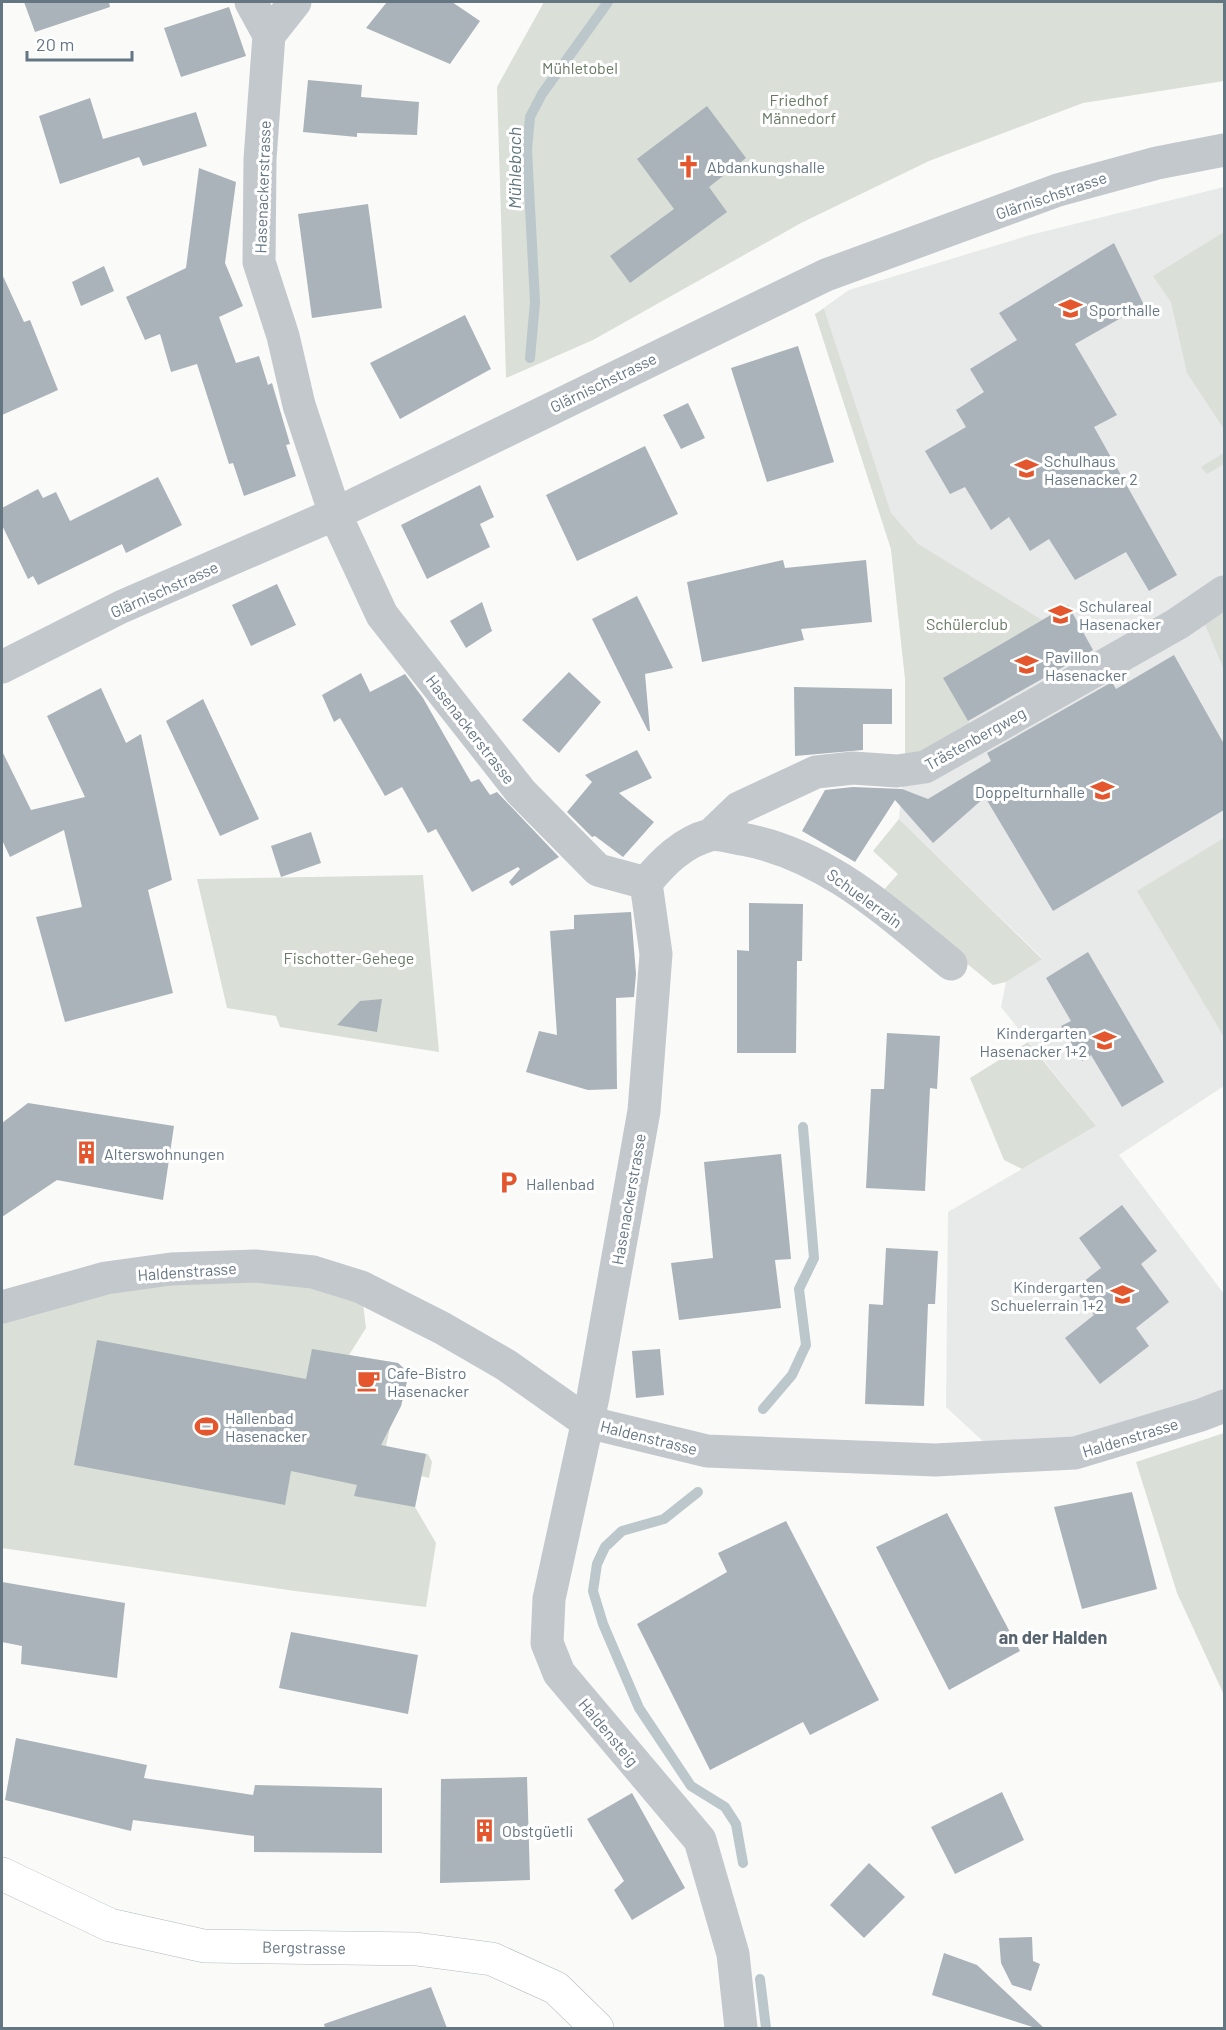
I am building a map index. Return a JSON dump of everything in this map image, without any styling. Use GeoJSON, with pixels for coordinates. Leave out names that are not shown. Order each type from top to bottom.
{"type":"FeatureCollection","features":[{"type":"Feature","properties":{"kind":"street"},"geometry":{"type":"LineString","coordinates":[[250,2],[269,35],[295,2]]}},
{"type":"Feature","properties":{"kind":"street","name":"Hasenackerstrasse"},"geometry":{"type":"LineString","coordinates":[[269,35],[260,159],[259,262],[283,336],[299,405],[335,514],[382,615],[521,792],[598,870],[646,883],[657,954],[644,1111],[587,1422]]}},
{"type":"Feature","properties":{"kind":"street","name":"Glärnischstrasse"},"geometry":{"type":"LineString","coordinates":[[2,667],[121,607],[335,514],[826,275],[1058,190],[1157,163],[1224,150]]}},
{"type":"Feature","properties":{"kind":"street","name":"Trästenbergweg"},"geometry":{"type":"LineString","coordinates":[[712,834],[739,808],[816,772],[853,768],[897,771],[925,767],[1177,624],[1224,592]]}},
{"type":"Feature","properties":{"kind":"street"},"geometry":{"type":"LineString","coordinates":[[646,883],[669,855],[712,834]]}},
{"type":"Feature","properties":{"kind":"street","name":"Schuelerrain"},"geometry":{"type":"LineString","coordinates":[[712,834],[748,840],[814,862],[851,884],[951,964]]}},
{"type":"Feature","properties":{"kind":"street","name":"Haldenstrasse"},"geometry":{"type":"LineString","coordinates":[[2,1307],[106,1278],[171,1269],[255,1266],[313,1272],[361,1287],[442,1328],[507,1365],[587,1422],[707,1451],[935,1460],[1075,1453],[1224,1406]]}},
{"type":"Feature","properties":{"kind":"street","name":"Haldensteig"},"geometry":{"type":"LineString","coordinates":[[587,1422],[549,1599],[546,1643],[559,1673],[700,1840],[733,1954],[741,2028]]}},
{"type":"Feature","properties":{"kind":"street","name":"Bergstrasse"},"geometry":{"type":"LineString","coordinates":[[2,1874],[110,1925],[204,1946],[416,1949],[492,1959],[556,1988],[597,2028]]}},
{"type":"Feature","properties":{"kind":"shaded area","name":"Schulareal Hasenacker"},"geometry":{"type":"Polygon","coordinates":[[[1224,187],[1224,1086],[1119,1155],[1224,1294],[1224,1406],[1002,1459],[946,1407],[948,1212],[1096,1126],[1001,1007],[1006,982],[1042,958],[899,819],[905,755],[905,678],[891,549],[815,314],[849,290],[1030,235],[1224,187]]]}},
{"type":"Feature","properties":{"kind":"green space","name":"Friedhof Männedorf"},"geometry":{"type":"Polygon","coordinates":[[[544,2],[1224,2],[1224,81],[1083,103],[929,161],[801,223],[593,340],[506,378],[497,87],[544,2]]]}},
{"type":"Feature","properties":{"kind":"green space"},"geometry":{"type":"Polygon","coordinates":[[[1224,232],[1224,429],[1187,373],[1171,302],[1153,276],[1224,232]]]}},
{"type":"Feature","properties":{"kind":"green space","name":"Schülerclub"},"geometry":{"type":"Polygon","coordinates":[[[824,309],[891,513],[918,544],[1042,620],[943,678],[974,731],[938,752],[905,755],[905,678],[891,549],[815,314],[824,309]]]}},
{"type":"Feature","properties":{"kind":"green space"},"geometry":{"type":"Polygon","coordinates":[[[1224,453],[1224,464],[1207,474],[1201,467],[1224,453]]]}},
{"type":"Feature","properties":{"kind":"green space"},"geometry":{"type":"Polygon","coordinates":[[[1224,610],[1224,670],[1204,622],[1224,610]]]}},
{"type":"Feature","properties":{"kind":"green space"},"geometry":{"type":"Polygon","coordinates":[[[899,819],[1042,959],[1006,982],[993,985],[881,893],[898,874],[873,851],[899,819]]]}},
{"type":"Feature","properties":{"kind":"green space"},"geometry":{"type":"Polygon","coordinates":[[[1224,838],[1224,1037],[1137,891],[1224,838]]]}},
{"type":"Feature","properties":{"kind":"green space","name":"Fischotter-Gehege"},"geometry":{"type":"Polygon","coordinates":[[[423,875],[439,1052],[280,1027],[276,1016],[227,1008],[197,879],[423,875]]]}},
{"type":"Feature","properties":{"kind":"green space"},"geometry":{"type":"Polygon","coordinates":[[[1028,1042],[1096,1126],[1022,1169],[1004,1160],[970,1078],[1028,1042]]]}},
{"type":"Feature","properties":{"kind":"green space"},"geometry":{"type":"Polygon","coordinates":[[[171,1269],[361,1287],[366,1328],[349,1355],[398,1363],[409,1373],[401,1406],[390,1428],[384,1455],[415,1461],[416,1452],[428,1454],[432,1462],[429,1478],[421,1476],[415,1507],[436,1543],[426,1607],[295,1591],[2,1548],[2,1307],[171,1269]]]}},
{"type":"Feature","properties":{"kind":"green space"},"geometry":{"type":"Polygon","coordinates":[[[1224,1433],[1224,1695],[1177,1593],[1136,1462],[1224,1433]]]}},
{"type":"Feature","properties":{"kind":"building"},"geometry":{"type":"Polygon","coordinates":[[[24,2],[109,2],[110,7],[35,32],[24,2]]]}},
{"type":"Feature","properties":{"kind":"building"},"geometry":{"type":"Polygon","coordinates":[[[387,2],[452,2],[480,21],[450,64],[366,28],[387,2]]]}},
{"type":"Feature","properties":{"kind":"building"},"geometry":{"type":"Polygon","coordinates":[[[229,7],[246,56],[181,77],[164,28],[229,7]]]}},
{"type":"Feature","properties":{"kind":"building"},"geometry":{"type":"Polygon","coordinates":[[[308,80],[362,85],[361,97],[419,102],[417,135],[357,133],[357,137],[303,132],[308,80]]]}},
{"type":"Feature","properties":{"kind":"building"},"geometry":{"type":"Polygon","coordinates":[[[90,98],[103,139],[196,112],[207,146],[143,166],[139,157],[60,184],[39,116],[90,98]]]}},
{"type":"Feature","properties":{"kind":"building","name":"Abdankungshalle"},"geometry":{"type":"Polygon","coordinates":[[[707,106],[746,158],[709,187],[727,212],[630,283],[610,256],[674,209],[637,159],[707,106]]]}},
{"type":"Feature","properties":{"kind":"building"},"geometry":{"type":"Polygon","coordinates":[[[199,168],[236,182],[225,263],[243,306],[219,317],[236,363],[259,356],[268,385],[272,383],[290,444],[286,445],[296,476],[244,496],[233,463],[229,464],[197,364],[171,372],[160,334],[145,340],[126,297],[186,268],[199,168]]]}},
{"type":"Feature","properties":{"kind":"building"},"geometry":{"type":"Polygon","coordinates":[[[368,204],[382,308],[312,318],[298,214],[368,204]]]}},
{"type":"Feature","properties":{"kind":"building","name":"Schulhaus Hasenacker 2"},"geometry":{"type":"Polygon","coordinates":[[[1114,243],[1144,305],[1075,344],[1117,415],[1094,427],[1177,575],[1149,591],[1126,552],[1075,580],[1049,539],[1030,551],[1009,517],[991,530],[965,487],[950,494],[925,451],[966,427],[956,410],[984,392],[970,369],[1017,340],[999,313],[1114,243]]]}},
{"type":"Feature","properties":{"kind":"building"},"geometry":{"type":"Polygon","coordinates":[[[104,266],[114,291],[81,306],[72,282],[104,266]]]}},
{"type":"Feature","properties":{"kind":"building"},"geometry":{"type":"Polygon","coordinates":[[[2,274],[24,322],[30,320],[58,390],[2,415],[2,274]]]}},
{"type":"Feature","properties":{"kind":"building"},"geometry":{"type":"Polygon","coordinates":[[[465,315],[491,369],[400,419],[370,363],[465,315]]]}},
{"type":"Feature","properties":{"kind":"building"},"geometry":{"type":"Polygon","coordinates":[[[798,346],[834,462],[767,482],[731,368],[798,346]]]}},
{"type":"Feature","properties":{"kind":"building"},"geometry":{"type":"Polygon","coordinates":[[[688,403],[705,438],[681,449],[663,415],[688,403]]]}},
{"type":"Feature","properties":{"kind":"building"},"geometry":{"type":"Polygon","coordinates":[[[645,446],[678,514],[577,561],[546,495],[645,446]]]}},
{"type":"Feature","properties":{"kind":"building"},"geometry":{"type":"Polygon","coordinates":[[[158,477],[182,525],[126,553],[122,544],[38,585],[33,576],[28,579],[2,525],[2,508],[38,489],[43,498],[56,492],[70,521],[158,477]]]}},
{"type":"Feature","properties":{"kind":"building"},"geometry":{"type":"Polygon","coordinates":[[[480,485],[494,517],[480,524],[490,547],[427,579],[401,525],[480,485]]]}},
{"type":"Feature","properties":{"kind":"building"},"geometry":{"type":"Polygon","coordinates":[[[783,560],[785,568],[866,560],[872,622],[801,629],[804,640],[702,662],[687,582],[783,560]]]}},
{"type":"Feature","properties":{"kind":"building"},"geometry":{"type":"Polygon","coordinates":[[[277,584],[296,625],[251,646],[232,605],[277,584]]]}},
{"type":"Feature","properties":{"kind":"building"},"geometry":{"type":"Polygon","coordinates":[[[637,596],[673,668],[645,674],[650,731],[592,619],[637,596]]]}},
{"type":"Feature","properties":{"kind":"building"},"geometry":{"type":"Polygon","coordinates":[[[482,602],[492,631],[466,648],[450,621],[482,602]]]}},
{"type":"Feature","properties":{"kind":"building","name":"Pavillon Hasenacker"},"geometry":{"type":"Polygon","coordinates":[[[1068,605],[1093,650],[968,721],[943,678],[1068,605]]]}},
{"type":"Feature","properties":{"kind":"building","name":"Doppelturnhalle"},"geometry":{"type":"Polygon","coordinates":[[[1174,655],[1224,744],[1224,810],[1053,911],[985,797],[933,843],[895,800],[855,862],[802,831],[825,790],[853,787],[902,789],[928,799],[991,761],[987,753],[1112,682],[1116,689],[1174,655]]]}},
{"type":"Feature","properties":{"kind":"building"},"geometry":{"type":"Polygon","coordinates":[[[569,672],[601,702],[559,753],[522,720],[569,672]]]}},
{"type":"Feature","properties":{"kind":"building"},"geometry":{"type":"Polygon","coordinates":[[[361,673],[370,692],[405,674],[423,698],[471,782],[479,779],[490,795],[497,792],[559,857],[512,886],[509,882],[520,869],[518,867],[472,892],[436,829],[428,833],[402,787],[385,796],[340,718],[334,722],[322,695],[361,673]]]}},
{"type":"Feature","properties":{"kind":"building"},"geometry":{"type":"Polygon","coordinates":[[[794,687],[892,689],[892,724],[863,724],[863,750],[795,756],[794,687]]]}},
{"type":"Feature","properties":{"kind":"building"},"geometry":{"type":"Polygon","coordinates":[[[101,688],[126,743],[141,734],[172,880],[148,890],[173,993],[65,1022],[36,917],[82,907],[64,830],[10,857],[2,840],[2,751],[31,810],[85,797],[47,716],[101,688]]]}},
{"type":"Feature","properties":{"kind":"building"},"geometry":{"type":"Polygon","coordinates":[[[203,699],[259,819],[220,836],[166,721],[203,699]]]}},
{"type":"Feature","properties":{"kind":"building"},"geometry":{"type":"Polygon","coordinates":[[[637,750],[652,778],[619,793],[654,822],[623,857],[595,836],[592,837],[567,812],[592,782],[585,775],[637,750]]]}},
{"type":"Feature","properties":{"kind":"building"},"geometry":{"type":"Polygon","coordinates":[[[311,832],[321,863],[281,877],[271,846],[311,832]]]}},
{"type":"Feature","properties":{"kind":"building"},"geometry":{"type":"Polygon","coordinates":[[[749,903],[803,904],[802,961],[797,961],[796,1053],[737,1053],[737,950],[749,951],[749,903]]]}},
{"type":"Feature","properties":{"kind":"building"},"geometry":{"type":"Polygon","coordinates":[[[631,912],[636,974],[634,997],[616,998],[617,1089],[588,1090],[526,1072],[539,1031],[557,1035],[550,931],[574,929],[574,915],[631,912]]]}},
{"type":"Feature","properties":{"kind":"building","name":"Kindergarten Hasenacker 1+2"},"geometry":{"type":"Polygon","coordinates":[[[1088,952],[1164,1082],[1122,1107],[1091,1055],[1082,1061],[1061,1026],[1071,1021],[1046,978],[1088,952]]]}},
{"type":"Feature","properties":{"kind":"building"},"geometry":{"type":"Polygon","coordinates":[[[382,999],[377,1032],[337,1025],[360,1001],[382,999]]]}},
{"type":"Feature","properties":{"kind":"building"},"geometry":{"type":"Polygon","coordinates":[[[887,1033],[940,1036],[937,1089],[930,1088],[925,1191],[866,1188],[871,1089],[884,1089],[887,1033]]]}},
{"type":"Feature","properties":{"kind":"building","name":"Alterswohnungen"},"geometry":{"type":"Polygon","coordinates":[[[28,1103],[174,1126],[163,1200],[57,1180],[2,1217],[2,1123],[28,1103]]]}},
{"type":"Feature","properties":{"kind":"building"},"geometry":{"type":"Polygon","coordinates":[[[781,1154],[791,1259],[775,1260],[781,1308],[679,1320],[671,1263],[713,1258],[704,1162],[781,1154]]]}},
{"type":"Feature","properties":{"kind":"building","name":"Kindergarten Schuelerrain 1+2"},"geometry":{"type":"Polygon","coordinates":[[[1122,1205],[1157,1251],[1141,1264],[1169,1302],[1136,1328],[1149,1346],[1100,1384],[1065,1338],[1094,1315],[1074,1289],[1101,1268],[1079,1238],[1122,1205]]]}},
{"type":"Feature","properties":{"kind":"building"},"geometry":{"type":"Polygon","coordinates":[[[886,1248],[938,1251],[935,1304],[928,1304],[924,1406],[865,1404],[869,1304],[883,1305],[886,1248]]]}},
{"type":"Feature","properties":{"kind":"building","name":"Hallenbad Hasenacker"},"geometry":{"type":"Polygon","coordinates":[[[97,1340],[306,1379],[312,1349],[398,1363],[409,1373],[401,1406],[381,1445],[426,1454],[415,1507],[354,1496],[357,1485],[291,1471],[285,1505],[74,1465],[97,1340]]]}},
{"type":"Feature","properties":{"kind":"building"},"geometry":{"type":"Polygon","coordinates":[[[660,1349],[664,1395],[636,1398],[632,1351],[660,1349]]]}},
{"type":"Feature","properties":{"kind":"building"},"geometry":{"type":"Polygon","coordinates":[[[1132,1492],[1157,1589],[1082,1609],[1054,1507],[1132,1492]]]}},
{"type":"Feature","properties":{"kind":"building"},"geometry":{"type":"Polygon","coordinates":[[[947,1513],[1020,1651],[949,1690],[876,1547],[947,1513]]]}},
{"type":"Feature","properties":{"kind":"building"},"geometry":{"type":"Polygon","coordinates":[[[786,1521],[879,1700],[810,1735],[803,1722],[710,1770],[637,1624],[727,1572],[718,1553],[786,1521]]]}},
{"type":"Feature","properties":{"kind":"building"},"geometry":{"type":"Polygon","coordinates":[[[2,1582],[125,1603],[117,1678],[21,1664],[22,1646],[2,1642],[2,1582]]]}},
{"type":"Feature","properties":{"kind":"building"},"geometry":{"type":"Polygon","coordinates":[[[291,1632],[418,1655],[408,1714],[279,1688],[291,1632]]]}},
{"type":"Feature","properties":{"kind":"building"},"geometry":{"type":"Polygon","coordinates":[[[16,1738],[147,1765],[144,1778],[253,1795],[255,1785],[382,1788],[382,1853],[254,1852],[254,1836],[133,1820],[131,1831],[5,1800],[16,1738]]]}},
{"type":"Feature","properties":{"kind":"building","name":"Obstgüetli"},"geometry":{"type":"Polygon","coordinates":[[[527,1777],[530,1880],[440,1883],[441,1779],[527,1777]]]}},
{"type":"Feature","properties":{"kind":"building"},"geometry":{"type":"Polygon","coordinates":[[[1002,1792],[1024,1840],[955,1874],[931,1827],[1002,1792]]]}},
{"type":"Feature","properties":{"kind":"building"},"geometry":{"type":"Polygon","coordinates":[[[632,1793],[685,1888],[632,1920],[614,1890],[624,1881],[587,1819],[632,1793]]]}},
{"type":"Feature","properties":{"kind":"building"},"geometry":{"type":"Polygon","coordinates":[[[869,1863],[905,1897],[864,1938],[830,1905],[869,1863]]]}},
{"type":"Feature","properties":{"kind":"building"},"geometry":{"type":"Polygon","coordinates":[[[1032,1937],[1033,1961],[1040,1964],[1031,1991],[1012,1985],[1001,1963],[999,1938],[1032,1937]]]}},
{"type":"Feature","properties":{"kind":"building"},"geometry":{"type":"Polygon","coordinates":[[[944,1953],[977,1965],[1044,2028],[1036,2028],[932,1995],[944,1953]]]}},
{"type":"Feature","properties":{"kind":"building"},"geometry":{"type":"Polygon","coordinates":[[[431,1987],[447,2028],[325,2028],[324,2024],[431,1987]]]}},
{"type":"Feature","properties":{"kind":"waterway","name":"Mühlebach"},"geometry":{"type":"LineString","coordinates":[[530,358],[535,302],[527,150],[530,117],[542,94],[608,2]]}},
{"type":"Feature","properties":{"kind":"waterway"},"geometry":{"type":"LineString","coordinates":[[763,1409],[792,1375],[806,1345],[799,1289],[814,1258],[803,1127]]}},
{"type":"Feature","properties":{"kind":"waterway"},"geometry":{"type":"LineString","coordinates":[[698,1492],[664,1519],[622,1531],[605,1547],[597,1564],[593,1591],[603,1624],[639,1708],[691,1786],[725,1807],[736,1824],[743,1863]]}},
{"type":"Feature","properties":{"kind":"waterway"},"geometry":{"type":"LineString","coordinates":[[760,1979],[766,2028]]}},
{"type":"Feature","properties":{"kind":"place","name":"Abdankungshalle"},"geometry":{"type":"Point","coordinates":[689,166]}},
{"type":"Feature","properties":{"kind":"place","name":"Sporthalle"},"geometry":{"type":"Point","coordinates":[1071,309]}},
{"type":"Feature","properties":{"kind":"place","name":"Schulhaus Hasenacker 2"},"geometry":{"type":"Point","coordinates":[1026,469]}},
{"type":"Feature","properties":{"kind":"place","name":"Schulareal Hasenacker"},"geometry":{"type":"Point","coordinates":[1061,614]}},
{"type":"Feature","properties":{"kind":"place","name":"Pavillon Hasenacker"},"geometry":{"type":"Point","coordinates":[1027,665]}},
{"type":"Feature","properties":{"kind":"place","name":"Doppelturnhalle"},"geometry":{"type":"Point","coordinates":[1103,791]}},
{"type":"Feature","properties":{"kind":"place","name":"Kindergarten Hasenacker 1+2"},"geometry":{"type":"Point","coordinates":[1105,1041]}},
{"type":"Feature","properties":{"kind":"place","name":"Alterswohnungen"},"geometry":{"type":"Point","coordinates":[86,1153]}},
{"type":"Feature","properties":{"kind":"place","name":"Hallenbad"},"geometry":{"type":"Point","coordinates":[508,1183]}},
{"type":"Feature","properties":{"kind":"place","name":"Kindergarten Schuelerrain 1+2"},"geometry":{"type":"Point","coordinates":[1122,1295]}},
{"type":"Feature","properties":{"kind":"place","name":"Cafe-Bistro Hasenacker"},"geometry":{"type":"Point","coordinates":[369,1381]}},
{"type":"Feature","properties":{"kind":"place","name":"Hallenbad Hasenacker"},"geometry":{"type":"Point","coordinates":[207,1426]}},
{"type":"Feature","properties":{"kind":"place","name":"Obstgüetli"},"geometry":{"type":"Point","coordinates":[484,1830]}},
{"type":"Feature","properties":{"kind":"district","name":"an der Halden"},"geometry":{"type":"Point","coordinates":[1053,1637]}},
{"type":"Feature","properties":{"kind":"park label","name":"Mühletobel"},"geometry":{"type":"Point","coordinates":[580,67]}}]}
